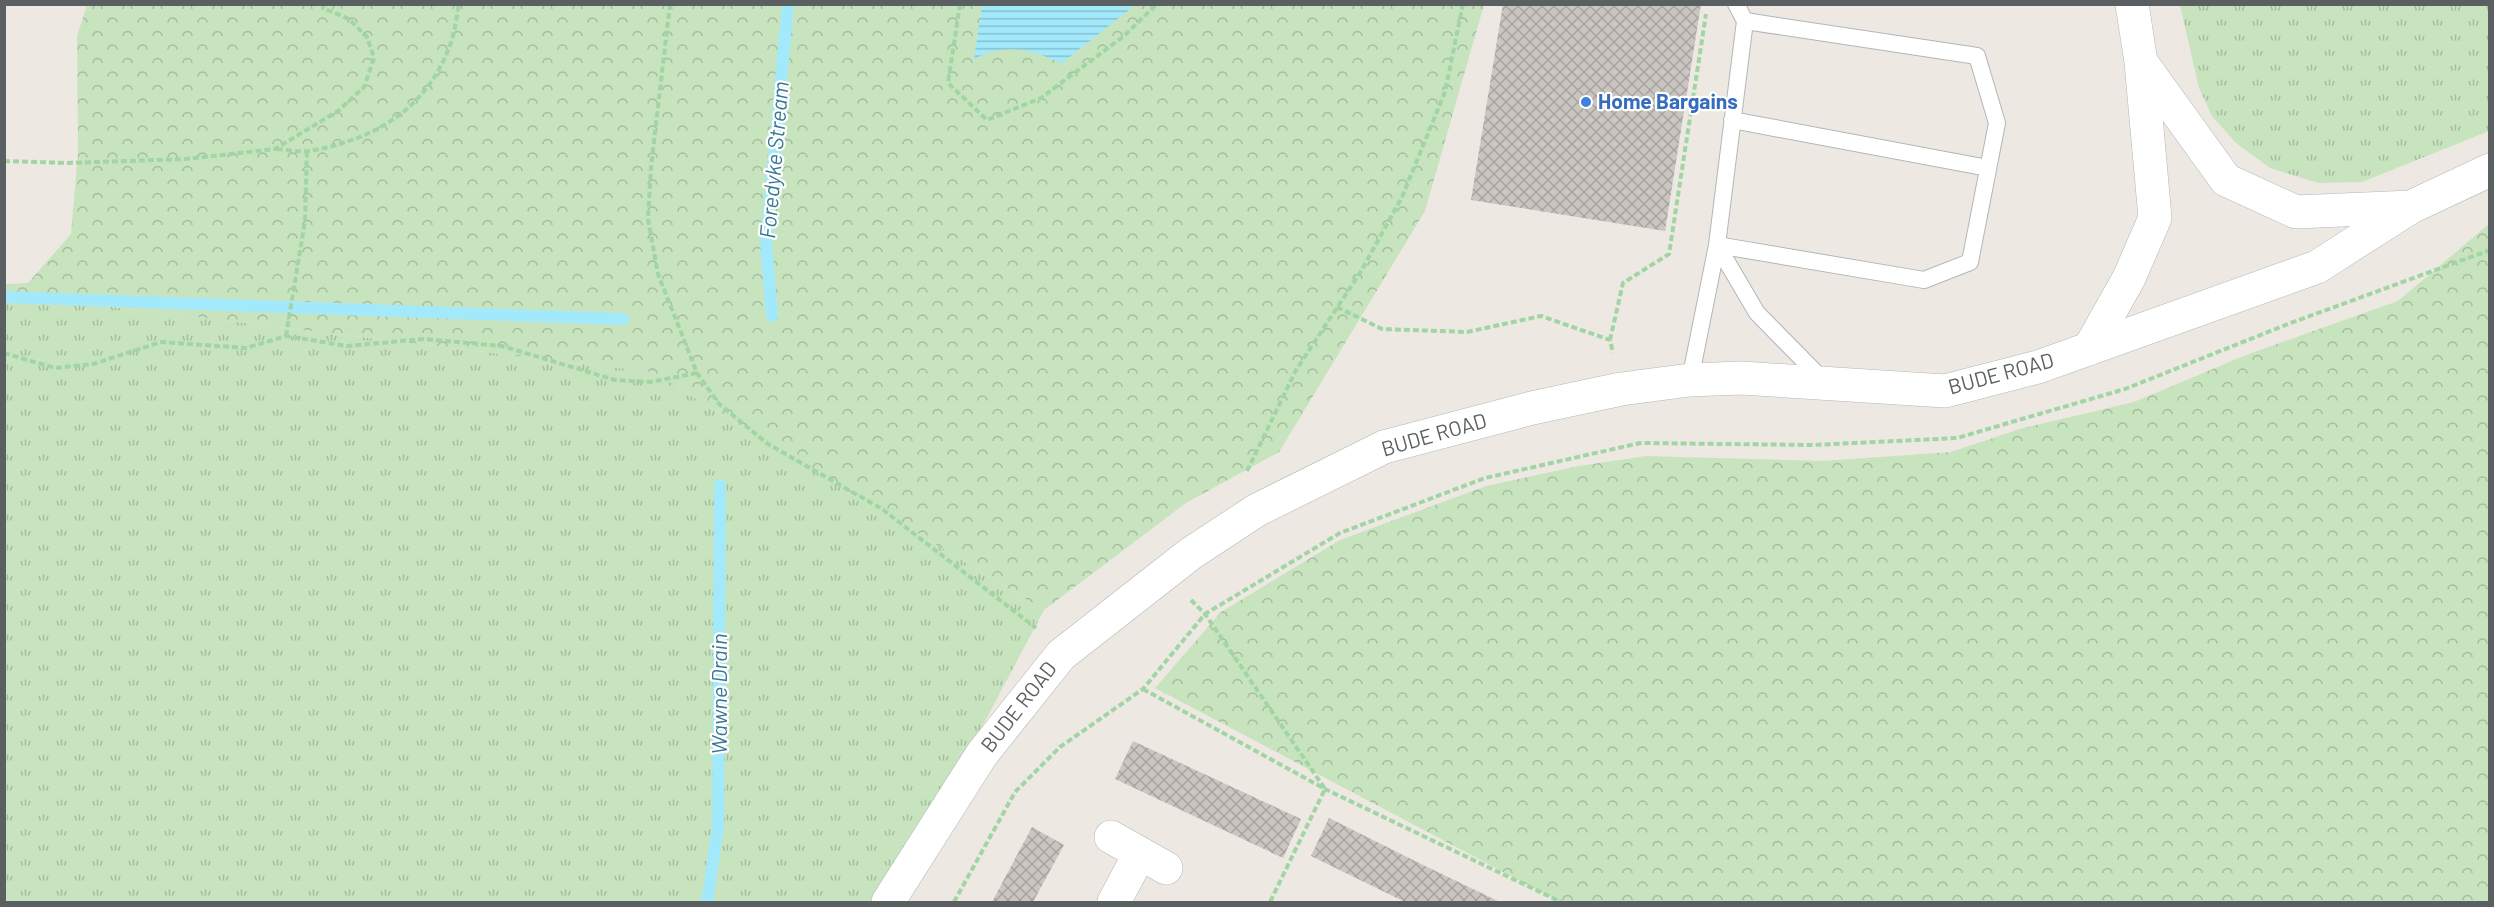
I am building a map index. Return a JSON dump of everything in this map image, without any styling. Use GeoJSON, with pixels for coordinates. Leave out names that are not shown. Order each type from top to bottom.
{"type":"FeatureCollection","features":[{"type":"Feature","properties":{"kind":"street"},"geometry":{"type":"LineString","coordinates":[[2089,349],[2128,278],[2155,218],[2132,4]]}},
{"type":"Feature","properties":{"kind":"street"},"geometry":{"type":"LineString","coordinates":[[2140,62],[2226,180],[2296,212],[2411,207]]}},
{"type":"Feature","properties":{"kind":"street","name":"BUDE ROAD"},"geometry":{"type":"LineString","coordinates":[[888,903],[982,754],[1061,655],[1190,554],[1257,510],[1384,447],[1532,408],[1621,388],[1690,380],[1741,378],[1945,391],[2038,367],[2317,267],[2411,207],[2490,170]]}},
{"type":"Feature","properties":{"kind":"street"},"geometry":{"type":"LineString","coordinates":[[1111,837],[1153,861],[1114,903]]}},
{"type":"Feature","properties":{"kind":"lane"},"geometry":{"type":"LineString","coordinates":[[1690,380],[1717,245],[1745,21],[1736,4]]}},
{"type":"Feature","properties":{"kind":"lane"},"geometry":{"type":"LineString","coordinates":[[1717,245],[1924,280],[1970,262],[1997,123],[1977,57],[1745,21]]}},
{"type":"Feature","properties":{"kind":"lane"},"geometry":{"type":"LineString","coordinates":[[1732,120],[1988,168]]}},
{"type":"Feature","properties":{"kind":"lane"},"geometry":{"type":"LineString","coordinates":[[1717,245],[1757,313],[1826,383]]}},
{"type":"Feature","properties":{"kind":"path"},"geometry":{"type":"LineString","coordinates":[[275,149],[339,111],[364,87],[374,58],[367,37],[349,19],[323,8],[324,4]]}},
{"type":"Feature","properties":{"kind":"path"},"geometry":{"type":"LineString","coordinates":[[4,161],[68,163],[186,159],[275,149],[307,151],[370,133],[411,107],[434,78],[451,45],[459,4]]}},
{"type":"Feature","properties":{"kind":"path"},"geometry":{"type":"LineString","coordinates":[[670,4],[651,167],[648,219],[658,274],[697,373],[719,404],[768,444],[882,509],[1036,628],[1061,655]]}},
{"type":"Feature","properties":{"kind":"path"},"geometry":{"type":"LineString","coordinates":[[960,4],[948,83],[987,120],[1041,98],[1124,36],[1157,4]]}},
{"type":"Feature","properties":{"kind":"path"},"geometry":{"type":"LineString","coordinates":[[1244,477],[1296,370],[1360,273],[1402,197],[1445,92],[1463,4]]}},
{"type":"Feature","properties":{"kind":"path"},"geometry":{"type":"LineString","coordinates":[[1621,388],[1610,340],[1623,283],[1669,254],[1707,4]]}},
{"type":"Feature","properties":{"kind":"path"},"geometry":{"type":"LineString","coordinates":[[286,336],[305,221],[307,151]]}},
{"type":"Feature","properties":{"kind":"path"},"geometry":{"type":"LineString","coordinates":[[954,903],[1015,792],[1060,747],[1143,689],[1205,614],[1340,533],[1485,478],[1640,443],[1813,445],[1957,438],[2124,389],[2288,324],[2490,250]]}},
{"type":"Feature","properties":{"kind":"path"},"geometry":{"type":"LineString","coordinates":[[1337,307],[1382,329],[1467,332],[1541,316],[1610,340]]}},
{"type":"Feature","properties":{"kind":"path"},"geometry":{"type":"LineString","coordinates":[[4,353],[56,368],[93,364],[161,342],[246,348],[286,336],[347,346],[423,339],[502,346],[615,380],[650,382],[697,373]]}},
{"type":"Feature","properties":{"kind":"path"},"geometry":{"type":"LineString","coordinates":[[1167,574],[1205,614],[1325,789]]}},
{"type":"Feature","properties":{"kind":"path"},"geometry":{"type":"LineString","coordinates":[[1143,689],[1325,789],[1561,903]]}},
{"type":"Feature","properties":{"kind":"path"},"geometry":{"type":"LineString","coordinates":[[1270,903],[1325,789]]}},
{"type":"Feature","properties":{"kind":"green space"},"geometry":{"type":"Polygon","coordinates":[[[87,5],[1484,5],[1425,211],[1279,452],[1186,503],[1044,610],[652,372],[5,294],[5,284],[28,283],[71,234],[78,154],[77,36],[87,5]]]}},
{"type":"Feature","properties":{"kind":"green space"},"geometry":{"type":"Polygon","coordinates":[[[2180,5],[2489,5],[2489,131],[2362,182],[2318,183],[2270,168],[2236,143],[2212,116],[2199,88],[2180,5]]]}},
{"type":"Feature","properties":{"kind":"green space"},"geometry":{"type":"Polygon","coordinates":[[[2489,224],[2489,902],[1560,902],[1155,688],[1221,612],[1340,540],[1486,486],[1579,466],[1646,456],[1822,461],[1951,452],[2023,428],[2134,402],[2246,355],[2398,301],[2489,224]]]}},
{"type":"Feature","properties":{"kind":"green space"},"geometry":{"type":"Polygon","coordinates":[[[5,294],[652,372],[1044,610],[889,902],[5,902],[5,294]]]}},
{"type":"Feature","properties":{"kind":"water"},"geometry":{"type":"Polygon","coordinates":[[[982,4],[1135,5],[1062,63],[1039,54],[1008,49],[974,59],[982,4]]]}},
{"type":"Feature","properties":{"kind":"building","name":"Home Bargains"},"geometry":{"type":"Polygon","coordinates":[[[1503,4],[1701,4],[1665,231],[1471,200],[1503,4]]]}},
{"type":"Feature","properties":{"kind":"building"},"geometry":{"type":"Polygon","coordinates":[[[1133,741],[1301,819],[1283,858],[1115,779],[1133,741]]]}},
{"type":"Feature","properties":{"kind":"building"},"geometry":{"type":"Polygon","coordinates":[[[1329,818],[1500,902],[1405,902],[1311,856],[1329,818]]]}},
{"type":"Feature","properties":{"kind":"building"},"geometry":{"type":"Polygon","coordinates":[[[1032,827],[1064,845],[1033,902],[992,902],[1032,827]]]}},
{"type":"Feature","properties":{"kind":"waterway","name":"Foredyke Stream"},"geometry":{"type":"LineString","coordinates":[[772,316],[766,242],[788,4]]}},
{"type":"Feature","properties":{"kind":"waterway"},"geometry":{"type":"LineString","coordinates":[[4,297],[623,319]]}},
{"type":"Feature","properties":{"kind":"waterway","name":"Wawne Drain"},"geometry":{"type":"LineString","coordinates":[[707,902],[718,827],[720,485]]}},
{"type":"Feature","properties":{"kind":"place","name":"Home Bargains"},"geometry":{"type":"Point","coordinates":[1586,102]}}]}
